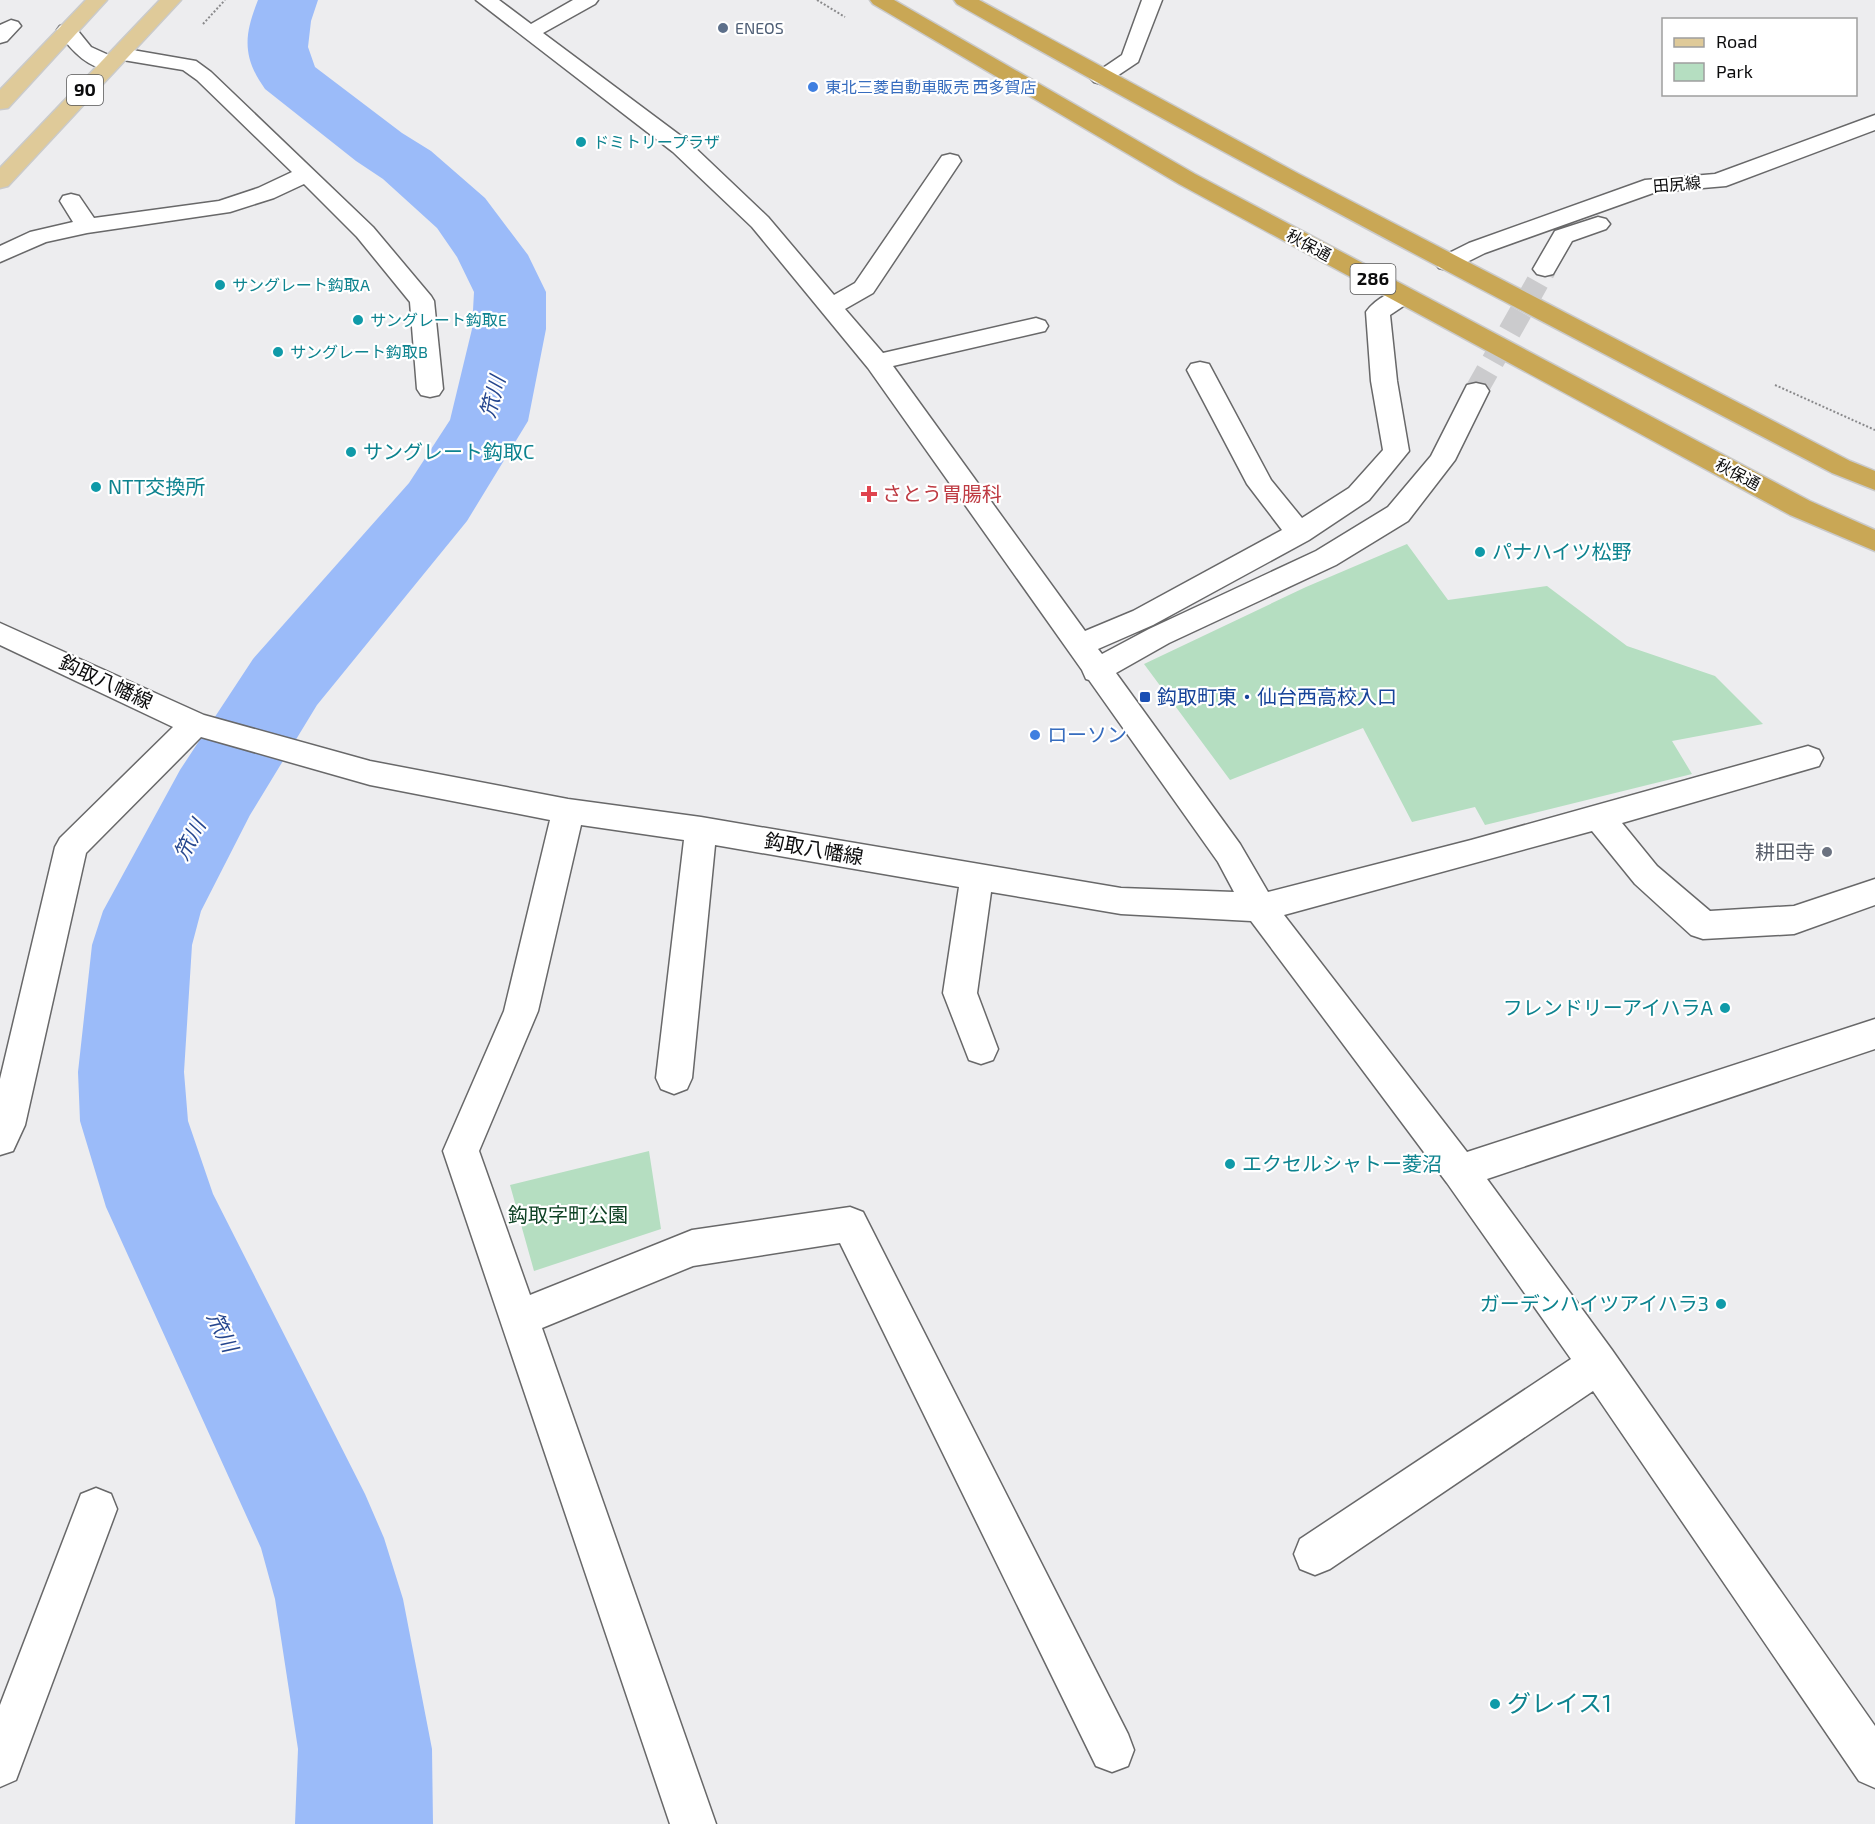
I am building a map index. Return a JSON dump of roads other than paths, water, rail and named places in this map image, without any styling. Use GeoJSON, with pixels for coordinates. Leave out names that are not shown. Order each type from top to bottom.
{"type":"FeatureCollection","features":[{"type":"Feature","properties":{"kind":"highway","name":"秋保通"},"geometry":{"type":"LineString","coordinates":[[880,0],[1187,179],[1402,296],[1800,508],[1875,541]]}},
{"type":"Feature","properties":{"kind":"highway","name":"286"},"geometry":{"type":"LineString","coordinates":[[964,0],[1101,78],[1447,263],[1831,461],[1875,481]]}},
{"type":"Feature","properties":{"kind":"main road"},"geometry":{"type":"LineString","coordinates":[[0,103],[97,0]]}},
{"type":"Feature","properties":{"kind":"main road","name":"90"},"geometry":{"type":"LineString","coordinates":[[0,181],[171,0]]}},
{"type":"Feature","properties":{"kind":"street"},"geometry":{"type":"LineString","coordinates":[[486,0],[681,147],[760,222],[877,362],[1229,853],[1260,908],[1460,1171],[1598,1364],[1875,1765]]}},
{"type":"Feature","properties":{"kind":"street"},"geometry":{"type":"LineString","coordinates":[[531,32],[588,0]]}},
{"type":"Feature","properties":{"kind":"street"},"geometry":{"type":"LineString","coordinates":[[1101,78],[1131,58],[1152,0]]}},
{"type":"Feature","properties":{"kind":"street"},"geometry":{"type":"LineString","coordinates":[[67,30],[84,51],[115,59],[189,65],[204,76],[308,174],[365,232],[422,300],[430,389]]}},
{"type":"Feature","properties":{"kind":"street","name":"田尻線"},"geometry":{"type":"LineString","coordinates":[[1447,263],[1483,245],[1653,185],[1718,181],[1875,122]]}},
{"type":"Feature","properties":{"kind":"street"},"geometry":{"type":"LineString","coordinates":[[832,306],[864,288],[950,161]]}},
{"type":"Feature","properties":{"kind":"street"},"geometry":{"type":"LineString","coordinates":[[0,255],[38,237],[87,226],[222,207],[267,193],[308,174]]}},
{"type":"Feature","properties":{"kind":"street"},"geometry":{"type":"LineString","coordinates":[[1545,269],[1563,236],[1718,181]]}},
{"type":"Feature","properties":{"kind":"street"},"geometry":{"type":"LineString","coordinates":[[71,201],[87,226]]}},
{"type":"Feature","properties":{"kind":"street"},"geometry":{"type":"LineString","coordinates":[[1088,658],[1143,618],[1299,533],[1359,494],[1396,451],[1384,381],[1378,312],[1402,296]]}},
{"type":"Feature","properties":{"kind":"street"},"geometry":{"type":"LineString","coordinates":[[877,362],[1036,326]]}},
{"type":"Feature","properties":{"kind":"street"},"geometry":{"type":"LineString","coordinates":[[1200,370],[1260,484],[1299,533]]}},
{"type":"Feature","properties":{"kind":"street"},"geometry":{"type":"LineString","coordinates":[[1088,658],[1159,636],[1326,558],[1398,514],[1442,460],[1476,391]]}},
{"type":"Feature","properties":{"kind":"street","name":"鈎取八幡線"},"geometry":{"type":"LineString","coordinates":[[0,633],[203,727],[370,773],[568,812],[701,830],[1121,901],[1220,904],[1260,908]]}},
{"type":"Feature","properties":{"kind":"street"},"geometry":{"type":"LineString","coordinates":[[0,1139],[7,1125],[71,847],[203,727]]}},
{"type":"Feature","properties":{"kind":"street"},"geometry":{"type":"LineString","coordinates":[[1260,908],[1808,758]]}},
{"type":"Feature","properties":{"kind":"street"},"geometry":{"type":"LineString","coordinates":[[568,812],[521,1011],[461,1151],[693,1824]]}},
{"type":"Feature","properties":{"kind":"street"},"geometry":{"type":"LineString","coordinates":[[1598,816],[1646,875],[1703,925],[1794,920],[1875,892]]}},
{"type":"Feature","properties":{"kind":"street"},"geometry":{"type":"LineString","coordinates":[[674,1078],[701,830]]}},
{"type":"Feature","properties":{"kind":"street"},"geometry":{"type":"LineString","coordinates":[[977,877],[960,993],[981,1049]]}},
{"type":"Feature","properties":{"kind":"street"},"geometry":{"type":"LineString","coordinates":[[1460,1171],[1875,1034]]}},
{"type":"Feature","properties":{"kind":"street"},"geometry":{"type":"LineString","coordinates":[[518,1319],[692,1248],[850,1224],[1112,1750]]}},
{"type":"Feature","properties":{"kind":"street"},"geometry":{"type":"LineString","coordinates":[[1315,1554],[1598,1364]]}},
{"type":"Feature","properties":{"kind":"street"},"geometry":{"type":"LineString","coordinates":[[0,1764],[96,1509]]}},
{"type":"Feature","properties":{"kind":"waterway","name":"笊川"},"geometry":{"type":"LineString","coordinates":[[288,0],[280,21],[277,47],[287,76],[379,147],[407,165],[461,213],[492,255],[510,292],[509,329],[489,421],[438,502],[285,682],[213,796],[152,911],[142,945],[136,996],[131,1072],[134,1121],[162,1207],[321,1538],[339,1599],[365,1749],[364,1824]]}},
{"type":"Feature","properties":{"kind":"tunnel"},"geometry":{"type":"LineString","coordinates":[[1476,391],[1545,269]]}},
{"type":"Feature","properties":{"kind":"place","name":"ENEOS"},"geometry":{"type":"Point","coordinates":[723,28]}},
{"type":"Feature","properties":{"kind":"place","name":"東北三菱自動車販売 西多賀店"},"geometry":{"type":"Point","coordinates":[813,87]}},
{"type":"Feature","properties":{"kind":"place","name":"ドミトリープラザ"},"geometry":{"type":"Point","coordinates":[581,142]}},
{"type":"Feature","properties":{"kind":"place","name":"サングレート鈎取A"},"geometry":{"type":"Point","coordinates":[220,285]}},
{"type":"Feature","properties":{"kind":"place","name":"サングレート鈎取E"},"geometry":{"type":"Point","coordinates":[358,320]}},
{"type":"Feature","properties":{"kind":"place","name":"サングレート鈎取B"},"geometry":{"type":"Point","coordinates":[278,352]}},
{"type":"Feature","properties":{"kind":"place","name":"サングレート鈎取C"},"geometry":{"type":"Point","coordinates":[351,452]}},
{"type":"Feature","properties":{"kind":"place","name":"NTT交換所"},"geometry":{"type":"Point","coordinates":[96,487]}},
{"type":"Feature","properties":{"kind":"place","name":"さとう胃腸科"},"geometry":{"type":"Point","coordinates":[869,494]}},
{"type":"Feature","properties":{"kind":"place","name":"パナハイツ松野"},"geometry":{"type":"Point","coordinates":[1480,552]}},
{"type":"Feature","properties":{"kind":"place","name":"鈎取町東・仙台西高校入口"},"geometry":{"type":"Point","coordinates":[1145,697]}},
{"type":"Feature","properties":{"kind":"place","name":"ローソン"},"geometry":{"type":"Point","coordinates":[1035,735]}},
{"type":"Feature","properties":{"kind":"place","name":"耕田寺"},"geometry":{"type":"Point","coordinates":[1827,852]}},
{"type":"Feature","properties":{"kind":"place","name":"フレンドリーアイハラA"},"geometry":{"type":"Point","coordinates":[1725,1008]}},
{"type":"Feature","properties":{"kind":"place","name":"エクセルシャトー菱沼"},"geometry":{"type":"Point","coordinates":[1230,1164]}},
{"type":"Feature","properties":{"kind":"place","name":"ガーデンハイツアイハラ3"},"geometry":{"type":"Point","coordinates":[1721,1304]}},
{"type":"Feature","properties":{"kind":"place","name":"グレイス1"},"geometry":{"type":"Point","coordinates":[1495,1704]}},
{"type":"Feature","properties":{"kind":"park label","name":"鈎取字町公園"},"geometry":{"type":"Point","coordinates":[568,1215]}}]}
